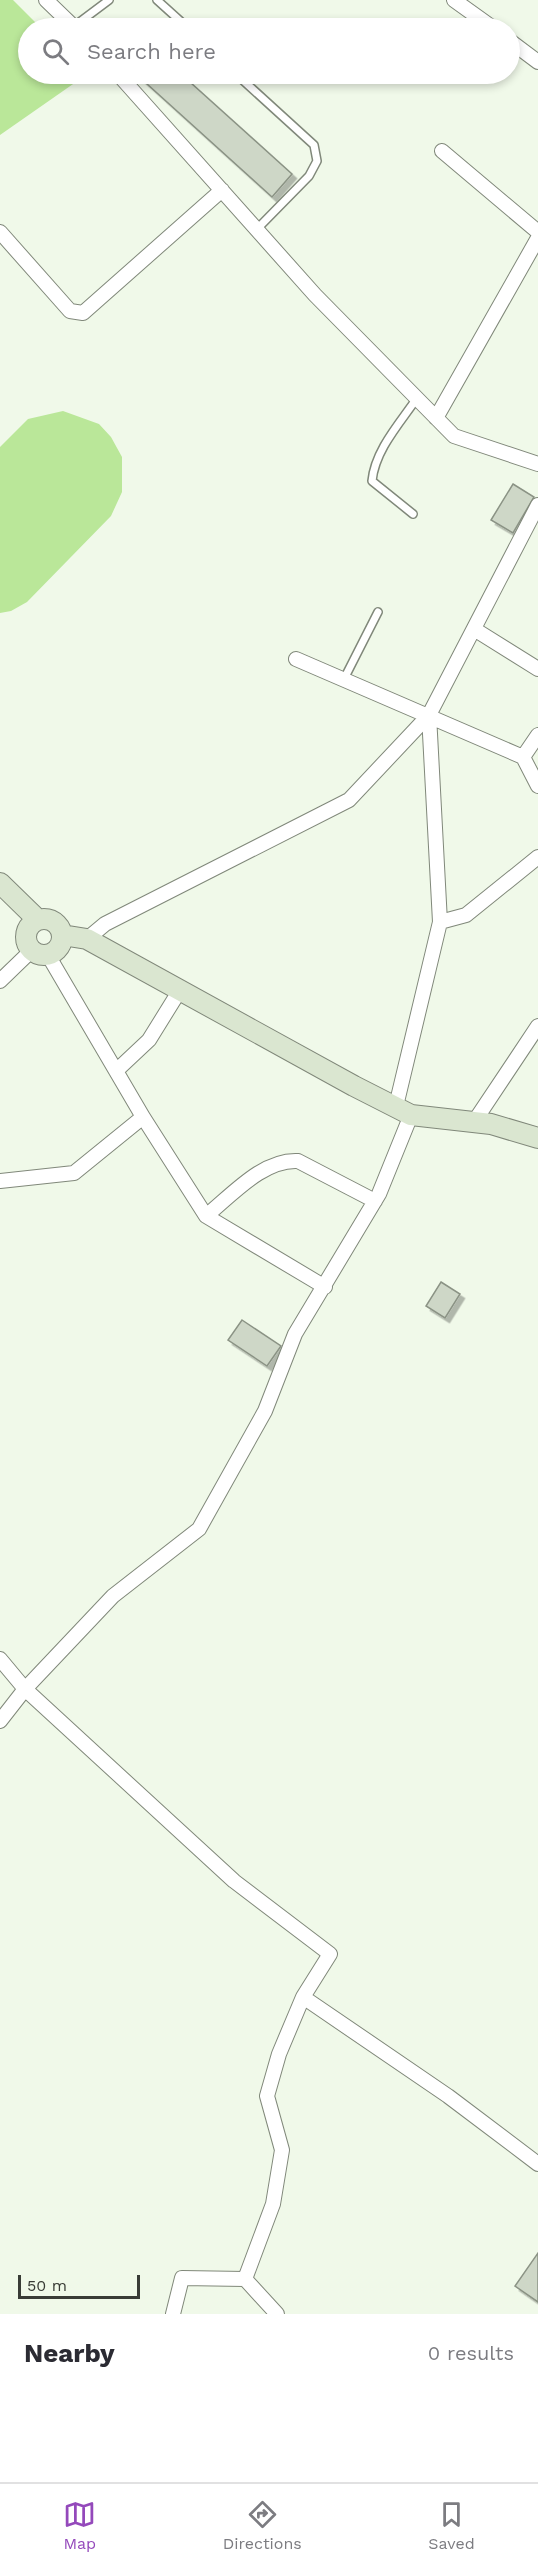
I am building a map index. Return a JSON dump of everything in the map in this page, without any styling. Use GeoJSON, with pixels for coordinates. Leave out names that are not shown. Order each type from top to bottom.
{"type":"FeatureCollection","features":[{"type":"Feature","properties":{"kind":"main road"},"geometry":{"type":"LineString","coordinates":[[0,883],[38,920]]}},
{"type":"Feature","properties":{"kind":"main road"},"geometry":{"type":"LineString","coordinates":[[38,920],[51,920],[61,929],[61,944],[56,951],[39,953],[26,943],[26,933],[30,925],[38,920]]}},
{"type":"Feature","properties":{"kind":"main road"},"geometry":{"type":"LineString","coordinates":[[62,935],[87,939],[354,1086],[404,1110],[491,1124],[538,1138]]}},
{"type":"Feature","properties":{"kind":"street"},"geometry":{"type":"LineString","coordinates":[[46,0],[64,18]]}},
{"type":"Feature","properties":{"kind":"street"},"geometry":{"type":"LineString","coordinates":[[454,0],[479,18]]}},
{"type":"Feature","properties":{"kind":"street"},"geometry":{"type":"LineString","coordinates":[[520,48],[538,62]]}},
{"type":"Feature","properties":{"kind":"street"},"geometry":{"type":"LineString","coordinates":[[127,84],[315,295],[454,436],[538,464]]}},
{"type":"Feature","properties":{"kind":"street"},"geometry":{"type":"LineString","coordinates":[[442,151],[538,232]]}},
{"type":"Feature","properties":{"kind":"street"},"geometry":{"type":"LineString","coordinates":[[0,232],[70,311],[82,313],[222,190]]}},
{"type":"Feature","properties":{"kind":"street"},"geometry":{"type":"LineString","coordinates":[[436,418],[538,238]]}},
{"type":"Feature","properties":{"kind":"street"},"geometry":{"type":"LineString","coordinates":[[87,939],[105,924],[349,800],[429,715],[537,509]]}},
{"type":"Feature","properties":{"kind":"street"},"geometry":{"type":"LineString","coordinates":[[474,629],[538,669]]}},
{"type":"Feature","properties":{"kind":"street"},"geometry":{"type":"LineString","coordinates":[[296,659],[523,757],[538,786]]}},
{"type":"Feature","properties":{"kind":"street"},"geometry":{"type":"LineString","coordinates":[[0,1721],[26,1689],[113,1596],[199,1528],[265,1411],[295,1334],[375,1202],[404,1110],[440,922],[429,715]]}},
{"type":"Feature","properties":{"kind":"street"},"geometry":{"type":"LineString","coordinates":[[523,757],[538,735]]}},
{"type":"Feature","properties":{"kind":"street"},"geometry":{"type":"LineString","coordinates":[[440,922],[466,915],[538,857]]}},
{"type":"Feature","properties":{"kind":"street"},"geometry":{"type":"LineString","coordinates":[[0,981],[39,953],[206,1216],[325,1287]]}},
{"type":"Feature","properties":{"kind":"street"},"geometry":{"type":"LineString","coordinates":[[116,1071],[149,1040],[180,990]]}},
{"type":"Feature","properties":{"kind":"street"},"geometry":{"type":"LineString","coordinates":[[474,1122],[538,1026]]}},
{"type":"Feature","properties":{"kind":"street"},"geometry":{"type":"LineString","coordinates":[[0,1181],[74,1173],[143,1116]]}},
{"type":"Feature","properties":{"kind":"street"},"geometry":{"type":"LineString","coordinates":[[206,1216],[267,1167],[286,1160],[298,1161],[375,1202]]}},
{"type":"Feature","properties":{"kind":"street"},"geometry":{"type":"LineString","coordinates":[[0,1659],[26,1689],[234,1881],[330,1954],[303,1997],[279,2054],[267,2096],[282,2150],[273,2204],[244,2278]]}},
{"type":"Feature","properties":{"kind":"street"},"geometry":{"type":"LineString","coordinates":[[303,1997],[448,2096],[538,2164]]}},
{"type":"Feature","properties":{"kind":"street"},"geometry":{"type":"LineString","coordinates":[[173,2314],[182,2278],[244,2278],[277,2314]]}},
{"type":"Feature","properties":{"kind":"lane"},"geometry":{"type":"LineString","coordinates":[[86,18],[109,0]]}},
{"type":"Feature","properties":{"kind":"lane"},"geometry":{"type":"LineString","coordinates":[[157,0],[177,18]]}},
{"type":"Feature","properties":{"kind":"lane"},"geometry":{"type":"LineString","coordinates":[[247,84],[314,145],[317,161],[309,176],[257,229]]}},
{"type":"Feature","properties":{"kind":"lane"},"geometry":{"type":"LineString","coordinates":[[413,514],[372,481],[373,466],[381,451],[417,398]]}},
{"type":"Feature","properties":{"kind":"lane"},"geometry":{"type":"LineString","coordinates":[[344,679],[378,612]]}},
{"type":"Feature","properties":{"kind":"green space"},"geometry":{"type":"Polygon","coordinates":[[[0,0],[13,0],[31,18],[18,18],[18,84],[73,84],[0,135],[0,0]]]}},
{"type":"Feature","properties":{"kind":"green space"},"geometry":{"type":"Polygon","coordinates":[[[63,411],[99,424],[111,437],[122,457],[122,492],[111,516],[27,602],[11,611],[0,613],[0,447],[28,419],[63,411]]]}},
{"type":"Feature","properties":{"kind":"building"},"geometry":{"type":"Polygon","coordinates":[[[147,84],[192,84],[292,174],[272,197],[147,84]]]}},
{"type":"Feature","properties":{"kind":"building"},"geometry":{"type":"Polygon","coordinates":[[[513,484],[534,497],[513,533],[491,520],[513,484]]]}},
{"type":"Feature","properties":{"kind":"building"},"geometry":{"type":"Polygon","coordinates":[[[441,1282],[460,1294],[445,1318],[426,1306],[441,1282]]]}},
{"type":"Feature","properties":{"kind":"building"},"geometry":{"type":"Polygon","coordinates":[[[242,1320],[281,1346],[267,1366],[228,1340],[242,1320]]]}},
{"type":"Feature","properties":{"kind":"building"},"geometry":{"type":"Polygon","coordinates":[[[538,2253],[538,2302],[515,2286],[538,2253]]]}}]}
